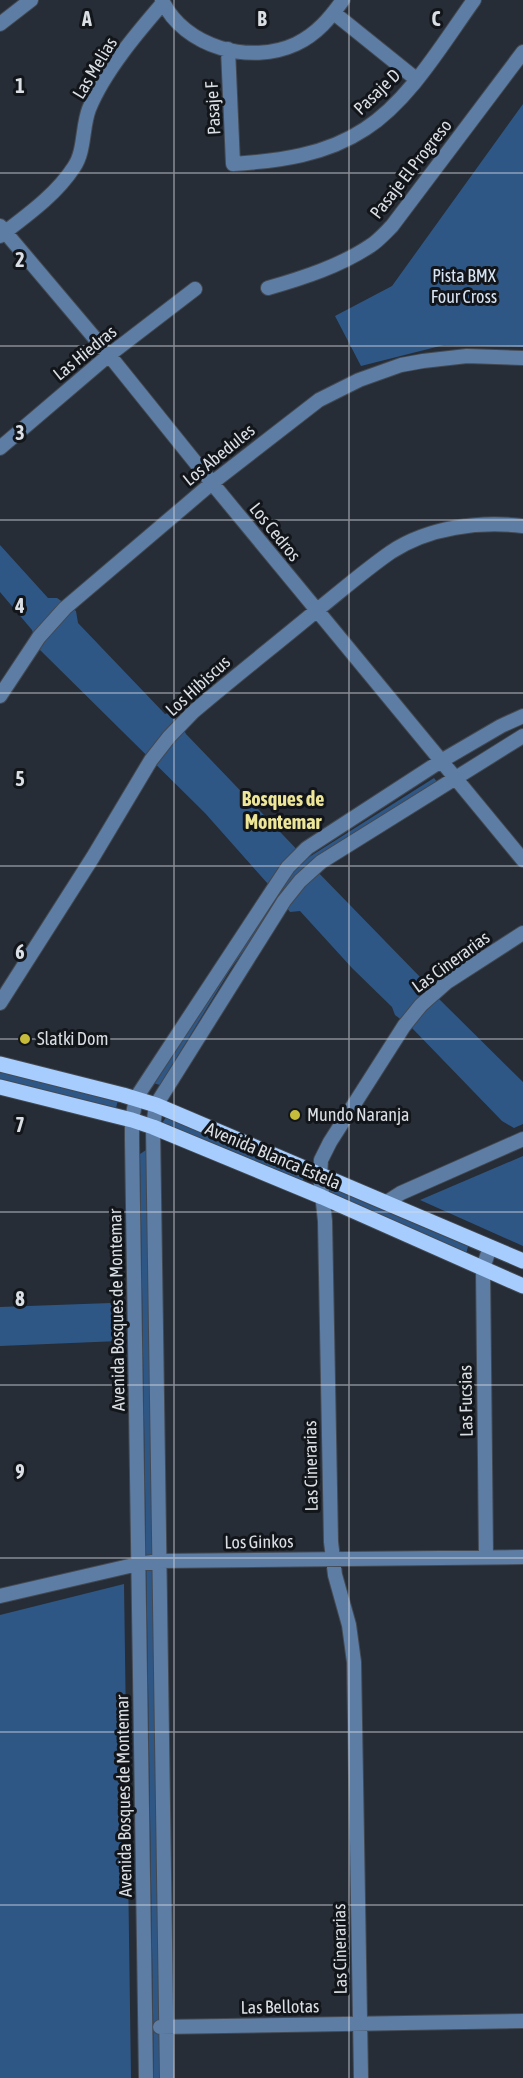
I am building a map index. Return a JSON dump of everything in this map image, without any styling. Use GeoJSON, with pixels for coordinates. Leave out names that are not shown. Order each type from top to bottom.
{"type":"FeatureCollection","features":[{"type":"Feature","properties":{"kind":"main road","name":"Avenida Blanca Estela"},"geometry":{"type":"LineString","coordinates":[[0,1064],[156,1105],[523,1261]]}},
{"type":"Feature","properties":{"kind":"main road","name":"Avenida Blanca Estela"},"geometry":{"type":"LineString","coordinates":[[0,1087],[153,1127],[322,1197],[523,1286]]}},
{"type":"Feature","properties":{"kind":"street"},"geometry":{"type":"LineString","coordinates":[[0,24],[31,0]]}},
{"type":"Feature","properties":{"kind":"street","name":"Pasaje D"},"geometry":{"type":"LineString","coordinates":[[233,164],[288,159],[316,152],[364,130],[382,116],[416,79],[474,0]]}},
{"type":"Feature","properties":{"kind":"street"},"geometry":{"type":"LineString","coordinates":[[163,2],[178,23],[204,41],[228,49],[264,53],[297,44],[315,33],[340,4],[416,79]]}},
{"type":"Feature","properties":{"kind":"street","name":"Las Melias"},"geometry":{"type":"LineString","coordinates":[[2,232],[61,185],[76,165],[89,110],[104,82],[146,22],[163,2]]}},
{"type":"Feature","properties":{"kind":"street","name":"Pasaje F"},"geometry":{"type":"LineString","coordinates":[[228,49],[233,164]]}},
{"type":"Feature","properties":{"kind":"street","name":"Pasaje El Progreso"},"geometry":{"type":"LineString","coordinates":[[268,288],[301,279],[336,264],[371,245],[392,226],[523,52]]}},
{"type":"Feature","properties":{"kind":"street","name":"Los Cedros"},"geometry":{"type":"LineString","coordinates":[[2,232],[109,355],[523,860]]}},
{"type":"Feature","properties":{"kind":"street","name":"Las Hiedras"},"geometry":{"type":"LineString","coordinates":[[0,448],[109,355],[195,289]]}},
{"type":"Feature","properties":{"kind":"street","name":"Los Abedules"},"geometry":{"type":"LineString","coordinates":[[0,696],[53,620],[212,483],[319,400],[359,380],[401,365],[445,357],[523,358]]}},
{"type":"Feature","properties":{"kind":"street","name":"Los Hibiscus"},"geometry":{"type":"LineString","coordinates":[[0,1003],[93,857],[151,760],[193,712],[360,574],[393,550],[419,538],[472,525],[523,526]]}},
{"type":"Feature","properties":{"kind":"street","name":"Avenida Bosques de Montemar"},"geometry":{"type":"LineString","coordinates":[[147,2078],[132,1120],[136,1098],[288,867],[307,848],[441,761],[501,726],[523,716]]}},
{"type":"Feature","properties":{"kind":"street"},"geometry":{"type":"LineString","coordinates":[[167,2078],[153,1127],[156,1105],[284,901],[300,881],[321,862],[523,736]]}},
{"type":"Feature","properties":{"kind":"street","name":"Las Cinerarias"},"geometry":{"type":"LineString","coordinates":[[361,2078],[354,1662],[349,1625],[335,1575],[330,1518],[325,1221],[320,1175],[321,1160],[330,1142],[404,1026],[421,1005],[447,982],[523,933]]}},
{"type":"Feature","properties":{"kind":"street"},"geometry":{"type":"LineString","coordinates":[[387,1202],[401,1193],[523,1139]]}},
{"type":"Feature","properties":{"kind":"street","name":"Las Fucsias"},"geometry":{"type":"LineString","coordinates":[[486,1557],[483,1268],[490,1247]]}},
{"type":"Feature","properties":{"kind":"street","name":"Los Ginkos"},"geometry":{"type":"LineString","coordinates":[[0,1596],[159,1561],[523,1557]]}},
{"type":"Feature","properties":{"kind":"street","name":"Las Bellotas"},"geometry":{"type":"LineString","coordinates":[[146,2027],[523,2021]]}},
{"type":"Feature","properties":{"kind":"green space","name":"Pista BMX Four Cross"},"geometry":{"type":"Polygon","coordinates":[[[523,104],[523,347],[444,345],[361,366],[335,316],[392,286],[523,104]]]}},
{"type":"Feature","properties":{"kind":"green space"},"geometry":{"type":"Polygon","coordinates":[[[0,545],[48,598],[57,598],[76,611],[78,623],[165,714],[174,711],[186,734],[306,859],[434,778],[438,783],[366,825],[318,857],[311,865],[438,998],[523,1082],[523,1124],[514,1128],[502,1121],[412,1028],[395,1015],[392,1007],[352,968],[300,911],[290,912],[280,899],[230,970],[160,1085],[153,1083],[276,893],[205,813],[38,648],[32,630],[0,592],[0,545]]]}},
{"type":"Feature","properties":{"kind":"green space"},"geometry":{"type":"Polygon","coordinates":[[[0,1070],[118,1100],[116,1108],[0,1079],[0,1070]]]}},
{"type":"Feature","properties":{"kind":"green space"},"geometry":{"type":"Polygon","coordinates":[[[167,1116],[302,1174],[304,1183],[162,1123],[167,1116]]]}},
{"type":"Feature","properties":{"kind":"green space"},"geometry":{"type":"Polygon","coordinates":[[[146,1150],[161,2078],[154,2078],[140,1154],[146,1150]]]}},
{"type":"Feature","properties":{"kind":"green space"},"geometry":{"type":"Polygon","coordinates":[[[523,1156],[523,1246],[420,1200],[523,1156]]]}},
{"type":"Feature","properties":{"kind":"green space"},"geometry":{"type":"Polygon","coordinates":[[[328,1184],[469,1243],[466,1254],[326,1194],[328,1184]]]}},
{"type":"Feature","properties":{"kind":"green space"},"geometry":{"type":"Polygon","coordinates":[[[120,1295],[119,1341],[0,1346],[0,1307],[111,1303],[120,1295]]]}},
{"type":"Feature","properties":{"kind":"green space"},"geometry":{"type":"Polygon","coordinates":[[[124,1584],[131,2078],[0,2078],[0,1615],[124,1584]]]}},
{"type":"Feature","properties":{"kind":"place","name":"Slatki Dom"},"geometry":{"type":"Point","coordinates":[25,1039]}},
{"type":"Feature","properties":{"kind":"place","name":"Mundo Naranja"},"geometry":{"type":"Point","coordinates":[295,1115]}},
{"type":"Feature","properties":{"kind":"district","name":"Bosques de Montemar"},"geometry":{"type":"Point","coordinates":[283,810]}}]}
